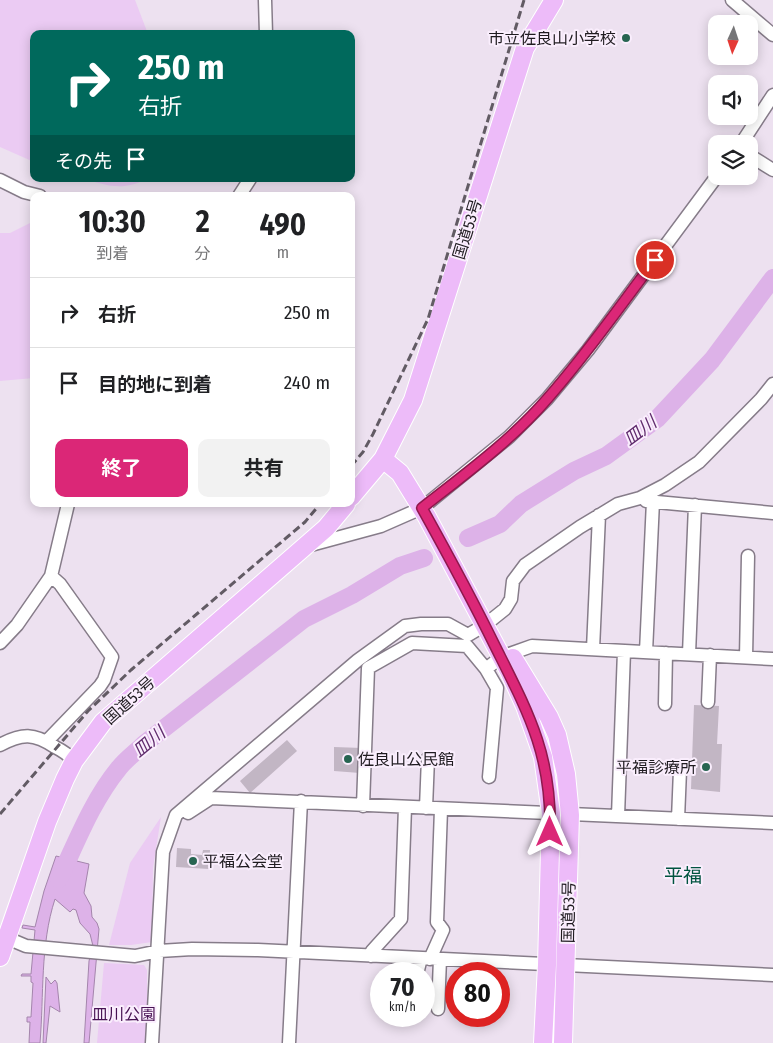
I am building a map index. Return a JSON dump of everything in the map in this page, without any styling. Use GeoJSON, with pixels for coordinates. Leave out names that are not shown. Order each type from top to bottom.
{"type":"FeatureCollection","features":[{"type":"Feature","properties":{"kind":"highway","name":"国道53号"},"geometry":{"type":"LineString","coordinates":[[355,492],[383,459],[413,400],[525,48],[554,0]]}},
{"type":"Feature","properties":{"kind":"highway","name":"国道53号"},"geometry":{"type":"LineString","coordinates":[[383,459],[400,473],[425,513],[482,620],[505,655],[540,699],[557,735],[566,774],[570,815],[563,1043]]}},
{"type":"Feature","properties":{"kind":"highway","name":"国道53号"},"geometry":{"type":"LineString","coordinates":[[0,957],[47,822],[74,761],[103,722],[326,528],[344,507]]}},
{"type":"Feature","properties":{"kind":"highway","name":"国道53号"},"geometry":{"type":"LineString","coordinates":[[505,655],[538,738],[547,778],[551,813],[543,1043]]}},
{"type":"Feature","properties":{"kind":"street"},"geometry":{"type":"LineString","coordinates":[[265,0],[266,30]]}},
{"type":"Feature","properties":{"kind":"street"},"geometry":{"type":"LineString","coordinates":[[732,0],[773,35]]}},
{"type":"Feature","properties":{"kind":"street"},"geometry":{"type":"LineString","coordinates":[[747,135],[773,95]]}},
{"type":"Feature","properties":{"kind":"street"},"geometry":{"type":"LineString","coordinates":[[758,161],[773,170]]}},
{"type":"Feature","properties":{"kind":"street"},"geometry":{"type":"LineString","coordinates":[[0,180],[30,194]]}},
{"type":"Feature","properties":{"kind":"street"},"geometry":{"type":"LineString","coordinates":[[302,547],[425,513],[547,400],[614,316],[710,185]]}},
{"type":"Feature","properties":{"kind":"street"},"geometry":{"type":"LineString","coordinates":[[646,500],[699,462],[755,406],[773,384]]}},
{"type":"Feature","properties":{"kind":"street"},"geometry":{"type":"LineString","coordinates":[[646,500],[646,652]]}},
{"type":"Feature","properties":{"kind":"street"},"geometry":{"type":"LineString","coordinates":[[152,1043],[154,986],[159,951],[164,852],[176,815],[210,792],[406,626],[448,624],[468,635],[482,620],[506,609],[511,598],[513,581],[525,566],[618,504],[646,500],[773,513]]}},
{"type":"Feature","properties":{"kind":"street"},"geometry":{"type":"LineString","coordinates":[[689,654],[695,505]]}},
{"type":"Feature","properties":{"kind":"street"},"geometry":{"type":"LineString","coordinates":[[0,643],[17,626],[51,576],[67,507]]}},
{"type":"Feature","properties":{"kind":"street"},"geometry":{"type":"LineString","coordinates":[[594,649],[600,515]]}},
{"type":"Feature","properties":{"kind":"street"},"geometry":{"type":"LineString","coordinates":[[746,657],[748,556]]}},
{"type":"Feature","properties":{"kind":"street"},"geometry":{"type":"LineString","coordinates":[[47,741],[104,680],[112,658],[60,584],[51,576]]}},
{"type":"Feature","properties":{"kind":"street"},"geometry":{"type":"LineString","coordinates":[[363,664],[412,642],[467,646],[486,670],[497,688],[489,777]]}},
{"type":"Feature","properties":{"kind":"street"},"geometry":{"type":"LineString","coordinates":[[486,670],[505,655],[532,646],[773,659]]}},
{"type":"Feature","properties":{"kind":"street"},"geometry":{"type":"LineString","coordinates":[[618,816],[624,651]]}},
{"type":"Feature","properties":{"kind":"street"},"geometry":{"type":"LineString","coordinates":[[665,704],[666,653]]}},
{"type":"Feature","properties":{"kind":"street"},"geometry":{"type":"LineString","coordinates":[[708,702],[710,655]]}},
{"type":"Feature","properties":{"kind":"street"},"geometry":{"type":"LineString","coordinates":[[363,664],[363,806]]}},
{"type":"Feature","properties":{"kind":"street"},"geometry":{"type":"LineString","coordinates":[[0,745],[13,738],[32,735],[65,751],[74,761]]}},
{"type":"Feature","properties":{"kind":"street"},"geometry":{"type":"LineString","coordinates":[[426,808],[428,758]]}},
{"type":"Feature","properties":{"kind":"street"},"geometry":{"type":"LineString","coordinates":[[678,819],[680,770]]}},
{"type":"Feature","properties":{"kind":"street"},"geometry":{"type":"LineString","coordinates":[[210,792],[301,802],[363,806],[773,824]]}},
{"type":"Feature","properties":{"kind":"street"},"geometry":{"type":"LineString","coordinates":[[289,1043],[301,802]]}},
{"type":"Feature","properties":{"kind":"street"},"geometry":{"type":"LineString","coordinates":[[371,956],[372,951],[401,919],[405,807]]}},
{"type":"Feature","properties":{"kind":"street"},"geometry":{"type":"LineString","coordinates":[[427,962],[443,930],[437,922],[441,809]]}},
{"type":"Feature","properties":{"kind":"street"},"geometry":{"type":"LineString","coordinates":[[7,938],[26,946],[135,956],[159,951],[192,950],[294,952],[773,975]]}},
{"type":"Feature","properties":{"kind":"street"},"geometry":{"type":"LineString","coordinates":[[430,959],[438,1009]]}},
{"type":"Feature","properties":{"kind":"green space"},"geometry":{"type":"Polygon","coordinates":[[[0,0],[135,0],[146,30],[30,30],[30,160],[0,147],[0,0]]]}},
{"type":"Feature","properties":{"kind":"green space"},"geometry":{"type":"Polygon","coordinates":[[[95,182],[141,182],[123,186],[95,182]]]}},
{"type":"Feature","properties":{"kind":"green space"},"geometry":{"type":"Polygon","coordinates":[[[30,223],[30,378],[0,381],[0,233],[10,233],[30,223]]]}},
{"type":"Feature","properties":{"kind":"green space"},"geometry":{"type":"Polygon","coordinates":[[[161,817],[153,868],[152,942],[131,945],[109,945],[130,863],[161,817]]]}},
{"type":"Feature","properties":{"kind":"green space","name":"皿川公園"},"geometry":{"type":"Polygon","coordinates":[[[104,963],[144,965],[147,970],[147,1001],[149,1002],[148,1043],[97,1043],[104,963]]]}},
{"type":"Feature","properties":{"kind":"shaded area"},"geometry":{"type":"Polygon","coordinates":[[[56,856],[89,864],[84,893],[91,906],[92,917],[99,929],[89,1043],[84,1043],[89,961],[93,946],[90,934],[80,923],[76,910],[73,909],[70,912],[55,899],[50,916],[43,970],[40,1043],[29,1043],[30,1022],[27,1022],[27,1017],[31,1017],[33,983],[31,982],[31,976],[21,976],[22,974],[31,974],[35,930],[22,928],[23,925],[35,927],[44,891],[56,856]]]}},
{"type":"Feature","properties":{"kind":"shaded area"},"geometry":{"type":"Polygon","coordinates":[[[46,977],[51,984],[55,980],[57,983],[60,1012],[50,1006],[46,1043],[43,1043],[46,977]]]}},
{"type":"Feature","properties":{"kind":"building","name":"平福診療所"},"geometry":{"type":"Polygon","coordinates":[[[694,705],[719,706],[717,744],[722,744],[720,792],[691,789],[694,705]]]}},
{"type":"Feature","properties":{"kind":"building"},"geometry":{"type":"Polygon","coordinates":[[[287,740],[297,751],[250,793],[240,781],[287,740]]]}},
{"type":"Feature","properties":{"kind":"building","name":"佐良山公民館"},"geometry":{"type":"Polygon","coordinates":[[[334,747],[362,748],[360,773],[334,771],[334,747]]]}},
{"type":"Feature","properties":{"kind":"building","name":"平福公会堂"},"geometry":{"type":"Polygon","coordinates":[[[177,848],[191,849],[191,854],[202,855],[203,850],[210,850],[209,869],[176,867],[177,848]]]}},
{"type":"Feature","properties":{"kind":"waterway","name":"皿川"},"geometry":{"type":"LineString","coordinates":[[468,538],[500,524],[521,504],[574,471],[606,456],[657,419],[712,360],[773,278]]}},
{"type":"Feature","properties":{"kind":"waterway","name":"皿川"},"geometry":{"type":"LineString","coordinates":[[59,879],[86,822],[109,781],[122,765],[144,744],[304,619],[352,595],[400,566],[424,558]]}},
{"type":"Feature","properties":{"kind":"railway"},"geometry":{"type":"LineString","coordinates":[[355,461],[363,452],[373,434],[428,319],[524,0]]}},
{"type":"Feature","properties":{"kind":"railway"},"geometry":{"type":"LineString","coordinates":[[0,814],[88,711],[131,670],[305,522],[318,507]]}},
{"type":"Feature","properties":{"kind":"place","name":"市立佐良山小学校"},"geometry":{"type":"Point","coordinates":[626,38]}},
{"type":"Feature","properties":{"kind":"place","name":"佐良山公民館"},"geometry":{"type":"Point","coordinates":[348,759]}},
{"type":"Feature","properties":{"kind":"place","name":"平福診療所"},"geometry":{"type":"Point","coordinates":[706,767]}},
{"type":"Feature","properties":{"kind":"place","name":"平福公会堂"},"geometry":{"type":"Point","coordinates":[193,861]}},
{"type":"Feature","properties":{"kind":"district","name":"平福"},"geometry":{"type":"Point","coordinates":[683,875]}},
{"type":"Feature","properties":{"kind":"route"},"geometry":{"type":"LineString","coordinates":[[550,832],[550,798],[538,738],[509,671],[422,508],[509,437],[547,400],[588,350],[655,260]]}}]}
